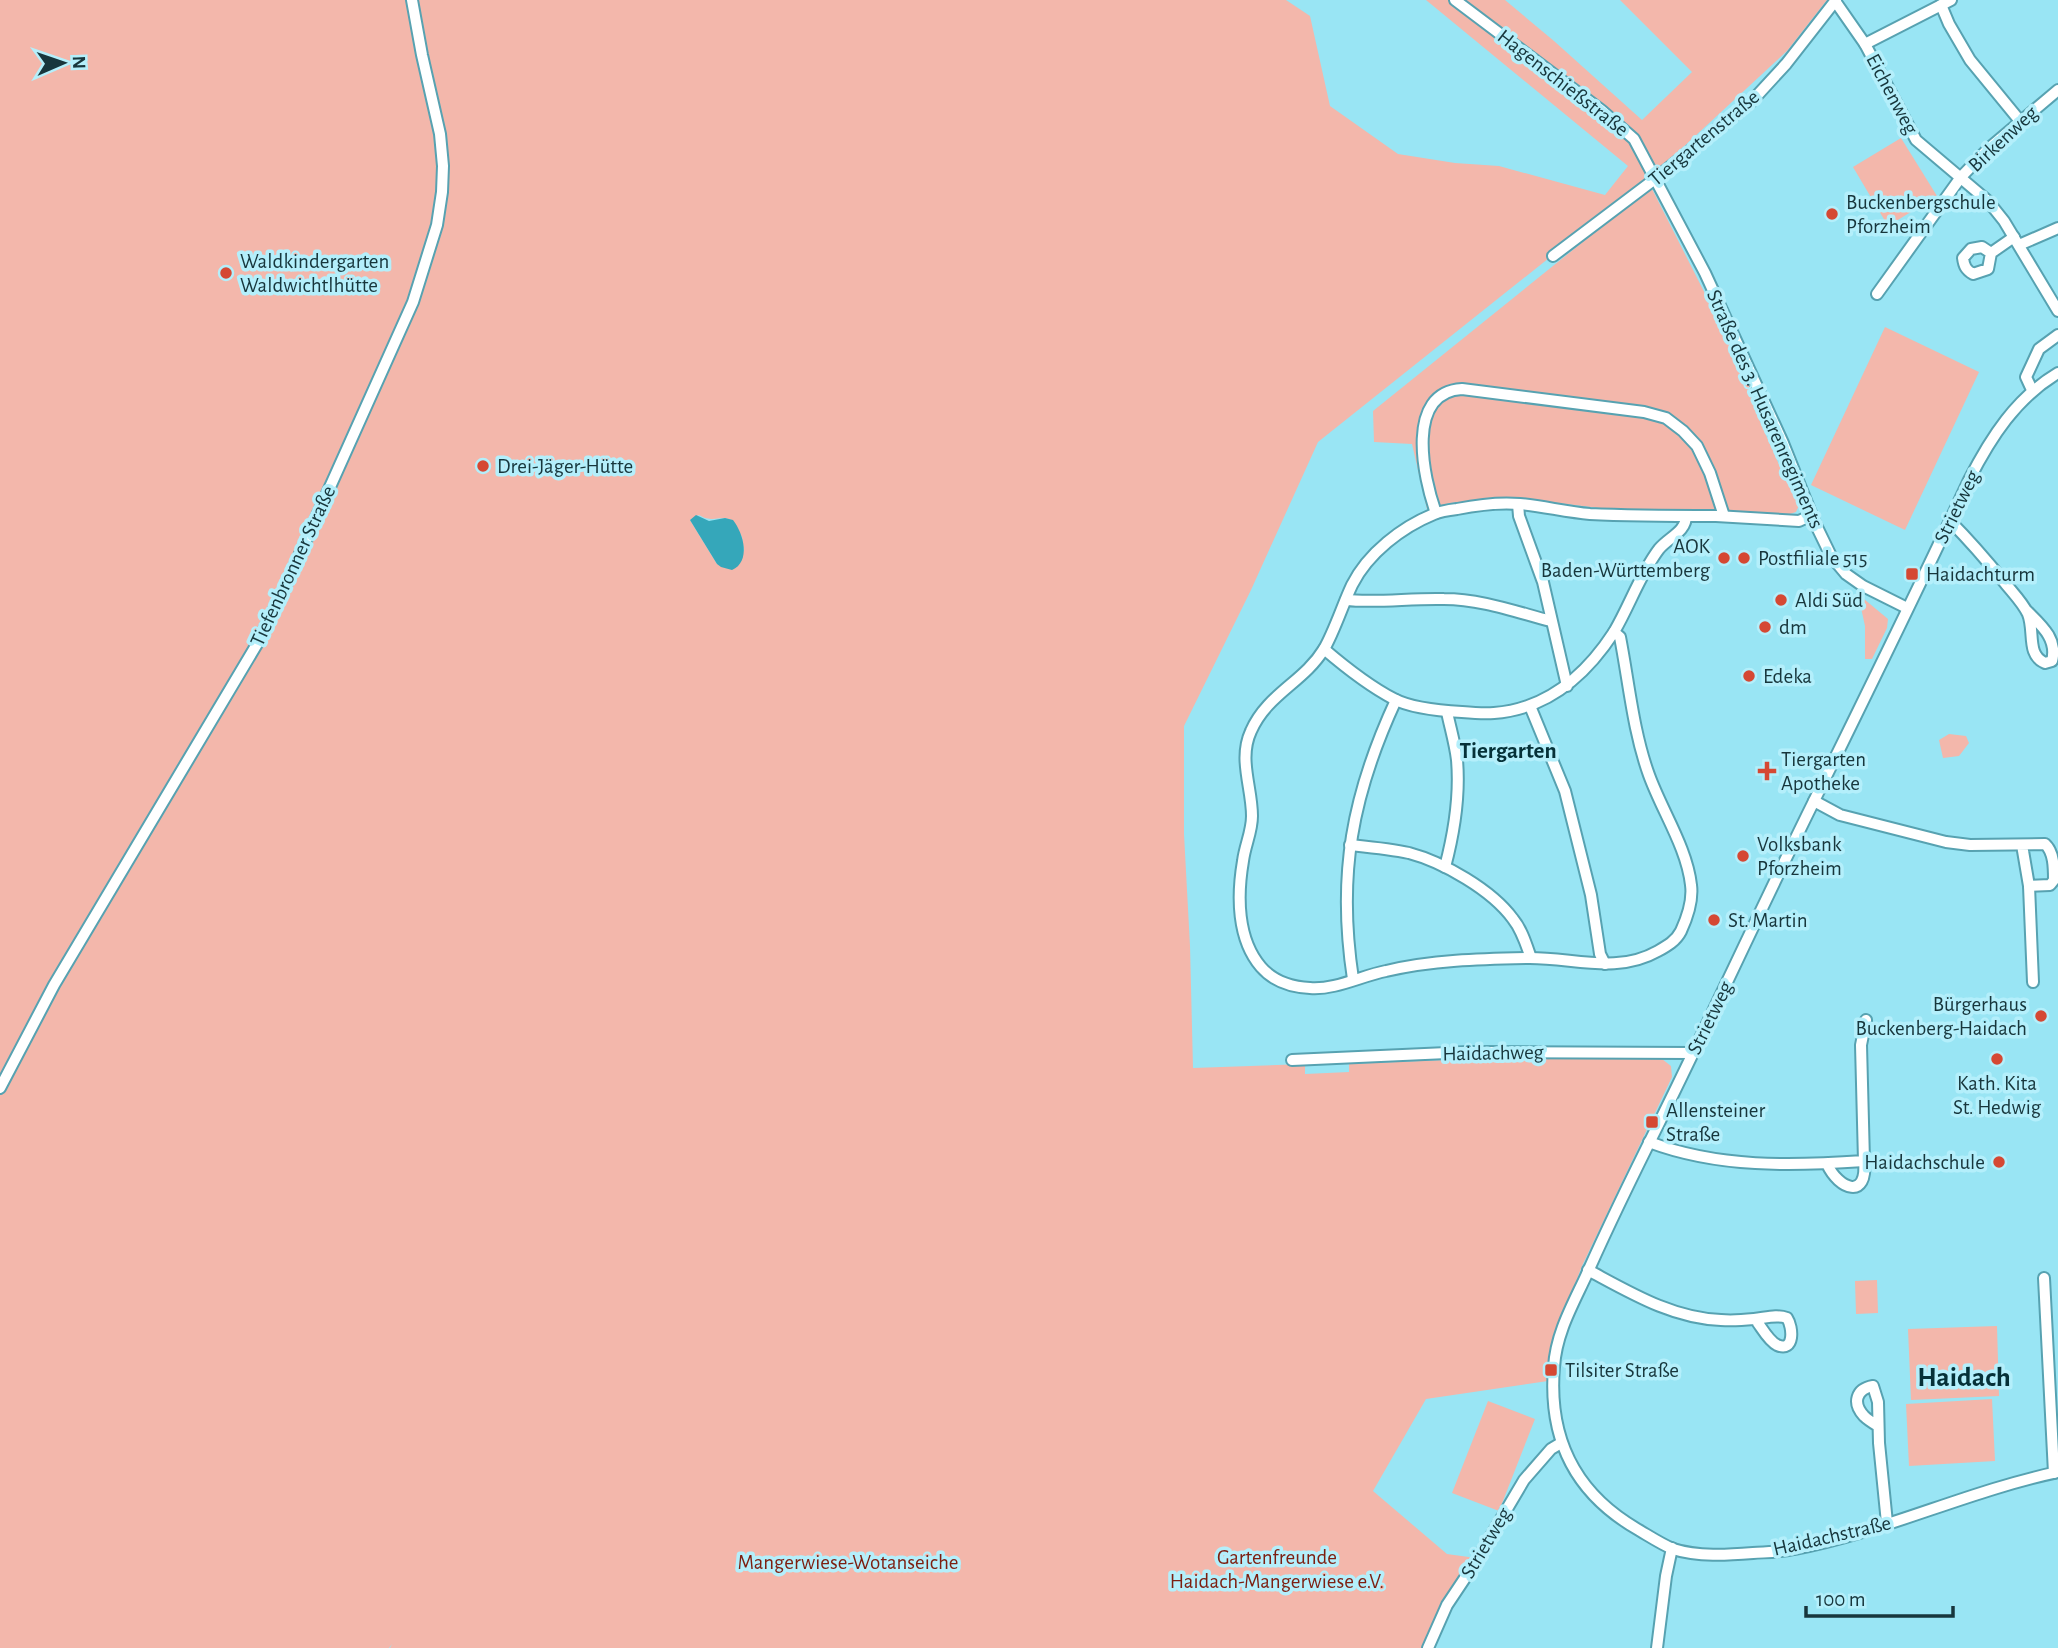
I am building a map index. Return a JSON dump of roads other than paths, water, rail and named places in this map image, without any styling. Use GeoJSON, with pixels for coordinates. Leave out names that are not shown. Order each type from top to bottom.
{"type":"FeatureCollection","features":[{"type":"Feature","properties":{"kind":"street","name":"Tiefenbronner Straße"},"geometry":{"type":"LineString","coordinates":[[0,1088],[54,985],[257,644],[413,302],[436,225],[443,166],[440,134],[412,0]]}},
{"type":"Feature","properties":{"kind":"street","name":"Hagenschießstraße"},"geometry":{"type":"LineString","coordinates":[[1455,0],[1601,110],[1634,139],[1656,179]]}},
{"type":"Feature","properties":{"kind":"street","name":"Tiergartenstraße"},"geometry":{"type":"LineString","coordinates":[[1553,256],[1656,179],[1752,101],[1786,64],[1835,0]]}},
{"type":"Feature","properties":{"kind":"street","name":"Eichenweg"},"geometry":{"type":"LineString","coordinates":[[1835,0],[1865,44],[1916,140],[1988,201],[2016,241],[2058,311]]}},
{"type":"Feature","properties":{"kind":"street"},"geometry":{"type":"LineString","coordinates":[[1865,44],[1946,3],[1949,24],[1970,60],[2020,121]]}},
{"type":"Feature","properties":{"kind":"street","name":"Birkenweg"},"geometry":{"type":"LineString","coordinates":[[1877,294],[1961,177],[1988,149],[2058,89]]}},
{"type":"Feature","properties":{"kind":"street","name":"Straße des 3. Husarenregiments"},"geometry":{"type":"LineString","coordinates":[[1656,179],[1705,273],[1783,443],[1831,556],[1846,574],[1863,586],[1907,608]]}},
{"type":"Feature","properties":{"kind":"street"},"geometry":{"type":"LineString","coordinates":[[1992,253],[2016,241],[2058,228]]}},
{"type":"Feature","properties":{"kind":"street"},"geometry":{"type":"LineString","coordinates":[[2032,390],[2026,377],[2039,349],[2058,335]]}},
{"type":"Feature","properties":{"kind":"street","name":"Strietweg"},"geometry":{"type":"LineString","coordinates":[[1428,1648],[1447,1605],[1524,1480],[1551,1449],[1562,1443],[1555,1417],[1554,1364],[1562,1329],[1649,1142],[1969,480],[1993,437],[2011,413],[2032,390],[2058,373]]}},
{"type":"Feature","properties":{"kind":"street"},"geometry":{"type":"LineString","coordinates":[[1436,513],[1425,470],[1425,418],[1432,402],[1453,389],[1462,389],[1644,412],[1666,418],[1697,446],[1710,473],[1724,516]]}},
{"type":"Feature","properties":{"kind":"street"},"geometry":{"type":"LineString","coordinates":[[1614,632],[1620,637],[1635,725],[1645,762],[1687,866],[1692,889],[1689,910],[1682,929],[1673,942],[1641,960],[1623,964],[1531,958],[1424,964],[1385,971],[1324,988],[1287,985],[1262,969],[1244,938],[1239,893],[1243,859],[1252,828],[1252,807],[1244,766],[1249,734],[1272,699],[1309,668],[1324,649],[1354,581],[1388,542],[1436,513],[1494,504],[1635,516],[1724,516],[1799,521],[1812,515]]}},
{"type":"Feature","properties":{"kind":"street"},"geometry":{"type":"LineString","coordinates":[[1517,504],[1543,582],[1567,686]]}},
{"type":"Feature","properties":{"kind":"street"},"geometry":{"type":"LineString","coordinates":[[1324,649],[1354,673],[1396,700],[1447,712],[1492,713],[1530,706],[1567,686],[1593,662],[1614,632],[1647,567],[1661,547],[1683,528],[1686,516]]}},
{"type":"Feature","properties":{"kind":"street"},"geometry":{"type":"LineString","coordinates":[[1950,521],[1982,554],[2027,611]]}},
{"type":"Feature","properties":{"kind":"street"},"geometry":{"type":"LineString","coordinates":[[1346,600],[1461,600],[1499,606],[1551,621]]}},
{"type":"Feature","properties":{"kind":"street"},"geometry":{"type":"LineString","coordinates":[[1353,979],[1346,899],[1350,845],[1368,769],[1396,700]]}},
{"type":"Feature","properties":{"kind":"street"},"geometry":{"type":"LineString","coordinates":[[1530,706],[1565,791],[1588,882],[1600,954],[1605,964]]}},
{"type":"Feature","properties":{"kind":"street"},"geometry":{"type":"LineString","coordinates":[[1445,867],[1451,842],[1457,789],[1455,749],[1447,712]]}},
{"type":"Feature","properties":{"kind":"street"},"geometry":{"type":"LineString","coordinates":[[1814,801],[1840,815],[1946,842],[2045,844],[2052,855],[2053,883],[2029,886]]}},
{"type":"Feature","properties":{"kind":"street"},"geometry":{"type":"LineString","coordinates":[[1350,845],[1409,853],[1445,867],[1487,893],[1512,917],[1531,958]]}},
{"type":"Feature","properties":{"kind":"street"},"geometry":{"type":"LineString","coordinates":[[2022,845],[2029,886],[2033,982]]}},
{"type":"Feature","properties":{"kind":"street"},"geometry":{"type":"LineString","coordinates":[[1827,1164],[1831,1173],[1851,1188],[1859,1185],[1865,1176],[1861,1045],[1866,1020]]}},
{"type":"Feature","properties":{"kind":"street","name":"Haidachweg"},"geometry":{"type":"LineString","coordinates":[[1292,1060],[1469,1052],[1693,1053]]}},
{"type":"Feature","properties":{"kind":"street"},"geometry":{"type":"LineString","coordinates":[[1649,1142],[1673,1151],[1727,1162],[1827,1164],[1864,1161]]}},
{"type":"Feature","properties":{"kind":"street"},"geometry":{"type":"LineString","coordinates":[[1588,1270],[1652,1304],[1690,1317],[1724,1321],[1757,1319]]}},
{"type":"Feature","properties":{"kind":"street"},"geometry":{"type":"LineString","coordinates":[[2044,1278],[2056,1472]]}},
{"type":"Feature","properties":{"kind":"street"},"geometry":{"type":"LineString","coordinates":[[1878,1426],[1887,1524]]}},
{"type":"Feature","properties":{"kind":"street","name":"Haidachstraße"},"geometry":{"type":"LineString","coordinates":[[1562,1443],[1580,1479],[1615,1517],[1672,1548],[1691,1553],[1726,1555],[1793,1549],[1887,1524],[2056,1472]]}},
{"type":"Feature","properties":{"kind":"street"},"geometry":{"type":"LineString","coordinates":[[1657,1648],[1672,1548]]}},
{"type":"Feature","properties":{"kind":"water"},"geometry":{"type":"Polygon","coordinates":[[[696,515],[709,521],[725,518],[733,520],[744,547],[742,561],[738,566],[732,570],[717,564],[690,520],[696,515]]]}},
{"type":"Feature","properties":{"kind":"place","name":"Buckenbergschule Pforzheim"},"geometry":{"type":"Point","coordinates":[1832,214]}},
{"type":"Feature","properties":{"kind":"place","name":"Waldkindergarten Waldwichtlhütte"},"geometry":{"type":"Point","coordinates":[226,273]}},
{"type":"Feature","properties":{"kind":"place","name":"Drei-Jäger-Hütte"},"geometry":{"type":"Point","coordinates":[483,466]}},
{"type":"Feature","properties":{"kind":"place","name":"AOK Baden-Württemberg"},"geometry":{"type":"Point","coordinates":[1724,558]}},
{"type":"Feature","properties":{"kind":"place","name":"Postfiliale 515"},"geometry":{"type":"Point","coordinates":[1744,558]}},
{"type":"Feature","properties":{"kind":"place","name":"Haidachturm"},"geometry":{"type":"Point","coordinates":[1912,574]}},
{"type":"Feature","properties":{"kind":"place","name":"Aldi Süd"},"geometry":{"type":"Point","coordinates":[1781,600]}},
{"type":"Feature","properties":{"kind":"place","name":"dm"},"geometry":{"type":"Point","coordinates":[1765,627]}},
{"type":"Feature","properties":{"kind":"place","name":"Edeka"},"geometry":{"type":"Point","coordinates":[1749,676]}},
{"type":"Feature","properties":{"kind":"place","name":"Tiergarten Apotheke"},"geometry":{"type":"Point","coordinates":[1767,771]}},
{"type":"Feature","properties":{"kind":"place","name":"Volksbank Pforzheim"},"geometry":{"type":"Point","coordinates":[1743,856]}},
{"type":"Feature","properties":{"kind":"place","name":"St. Martin"},"geometry":{"type":"Point","coordinates":[1714,920]}},
{"type":"Feature","properties":{"kind":"place","name":"Bürgerhaus Buckenberg-Haidach"},"geometry":{"type":"Point","coordinates":[2041,1016]}},
{"type":"Feature","properties":{"kind":"place","name":"Kath. Kita St. Hedwig"},"geometry":{"type":"Point","coordinates":[1997,1059]}},
{"type":"Feature","properties":{"kind":"place","name":"Allensteiner Straße"},"geometry":{"type":"Point","coordinates":[1652,1122]}},
{"type":"Feature","properties":{"kind":"place","name":"Haidachschule"},"geometry":{"type":"Point","coordinates":[1999,1162]}},
{"type":"Feature","properties":{"kind":"place","name":"Tilsiter Straße"},"geometry":{"type":"Point","coordinates":[1551,1370]}},
{"type":"Feature","properties":{"kind":"district","name":"Tiergarten"},"geometry":{"type":"Point","coordinates":[1508,751]}},
{"type":"Feature","properties":{"kind":"district","name":"Haidach"},"geometry":{"type":"Point","coordinates":[1964,1378]}},
{"type":"Feature","properties":{"kind":"park label","name":"Mangerwiese-Wotanseiche"},"geometry":{"type":"Point","coordinates":[848,1562]}},
{"type":"Feature","properties":{"kind":"park label","name":"Gartenfreunde Haidach-Mangerwiese e.V."},"geometry":{"type":"Point","coordinates":[1277,1569]}}]}
